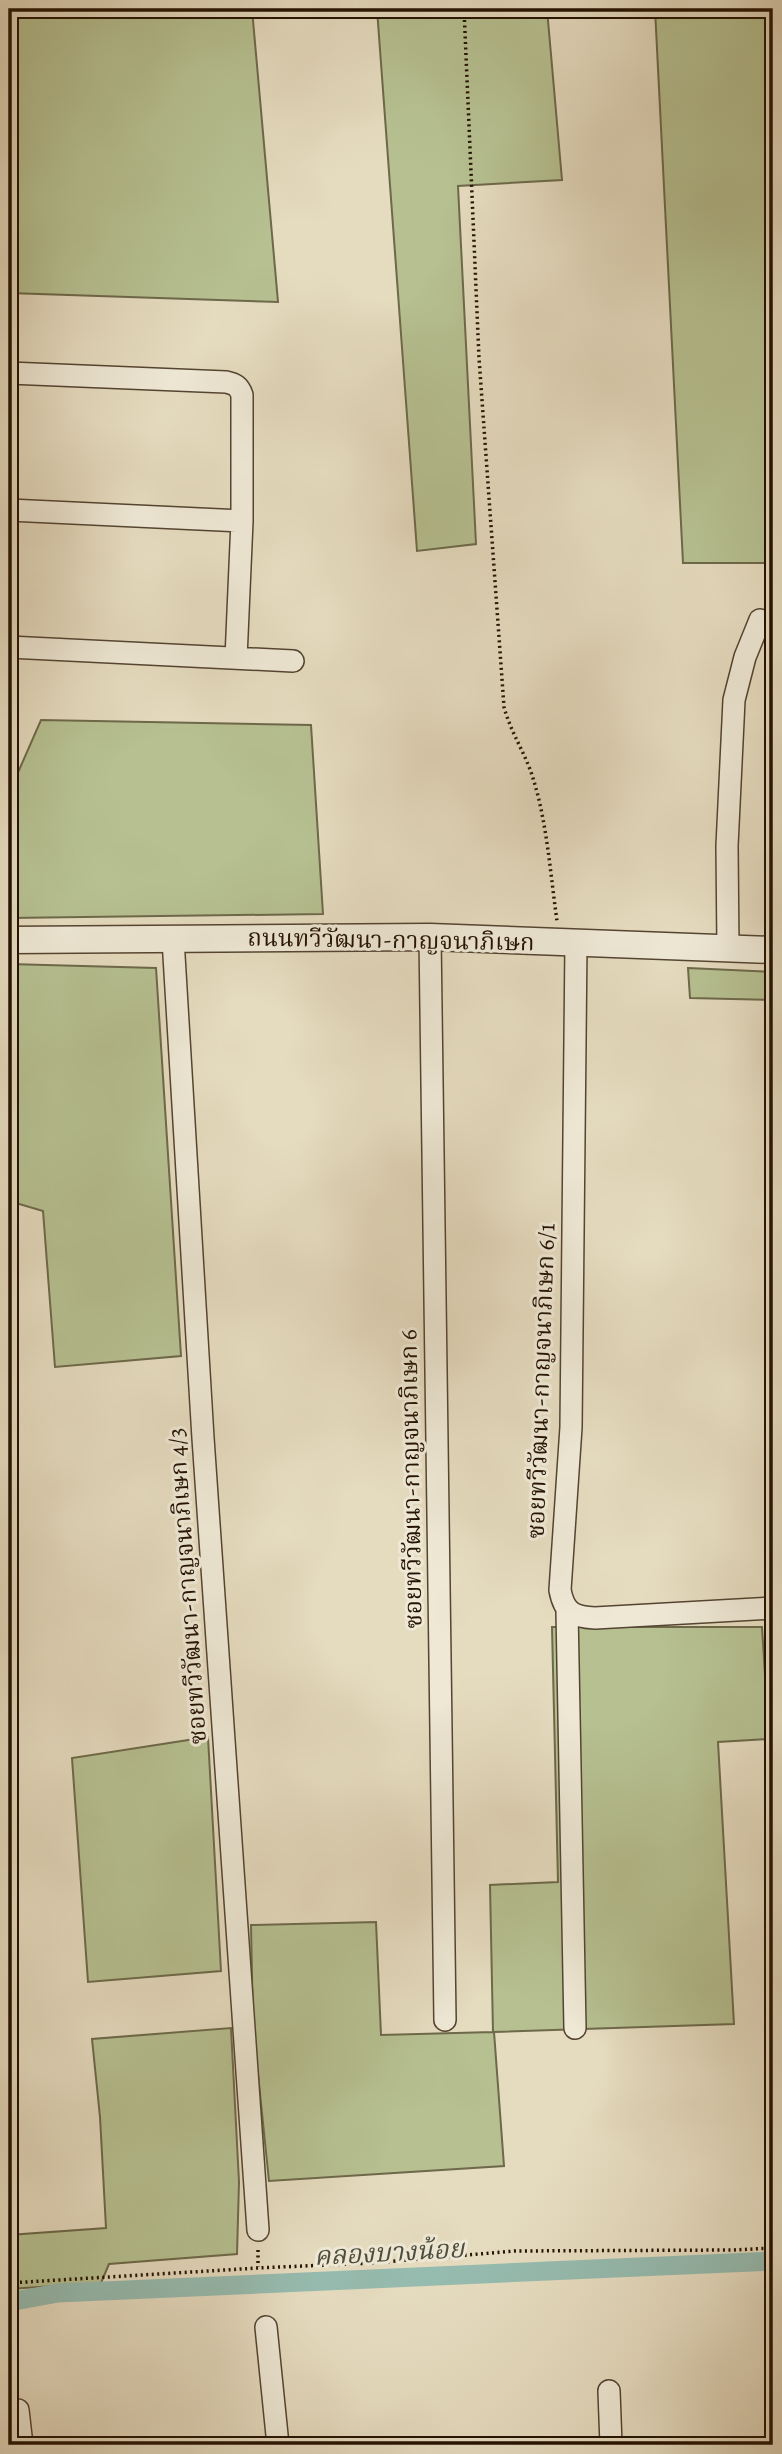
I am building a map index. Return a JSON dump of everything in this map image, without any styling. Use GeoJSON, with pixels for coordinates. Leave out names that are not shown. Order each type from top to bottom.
{"type":"FeatureCollection","features":[{"type":"Feature","properties":{"kind":"street"},"geometry":{"type":"LineString","coordinates":[[9,373],[234,383],[242,395],[242,521],[236,657]]}},
{"type":"Feature","properties":{"kind":"street"},"geometry":{"type":"LineString","coordinates":[[9,510],[242,521]]}},
{"type":"Feature","properties":{"kind":"street"},"geometry":{"type":"LineString","coordinates":[[728,949],[727,846],[734,700],[745,657],[760,620]]}},
{"type":"Feature","properties":{"kind":"street"},"geometry":{"type":"LineString","coordinates":[[9,647],[293,661]]}},
{"type":"Feature","properties":{"kind":"street","name":"ถนนทวีวัฒนา-กาญจนาภิเษก"},"geometry":{"type":"LineString","coordinates":[[9,940],[430,937],[773,950]]}},
{"type":"Feature","properties":{"kind":"street","name":"ซอยทวีวัฒนา-กาญจนาภิเษก 6"},"geometry":{"type":"LineString","coordinates":[[430,937],[445,2020]]}},
{"type":"Feature","properties":{"kind":"street","name":"ซอยทวีวัฒนา-กาญจนาภิเษก 4/3"},"geometry":{"type":"LineString","coordinates":[[173,939],[203,1438],[258,2230]]}},
{"type":"Feature","properties":{"kind":"street","name":"ซอยทวีวัฒนา-กาญจนาภิเษก 6/1"},"geometry":{"type":"LineString","coordinates":[[568,943],[571,1427],[560,1590],[567,1611],[575,2028]]}},
{"type":"Feature","properties":{"kind":"street"},"geometry":{"type":"LineString","coordinates":[[567,1611],[581,1617],[595,1618],[773,1608]]}},
{"type":"Feature","properties":{"kind":"street"},"geometry":{"type":"LineString","coordinates":[[266,2327],[278,2445]]}},
{"type":"Feature","properties":{"kind":"street"},"geometry":{"type":"LineString","coordinates":[[609,2391],[611,2445]]}},
{"type":"Feature","properties":{"kind":"street"},"geometry":{"type":"LineString","coordinates":[[18,2410],[22,2445]]}},
{"type":"Feature","properties":{"kind":"path"},"geometry":{"type":"LineString","coordinates":[[464,9],[479,358],[504,708],[510,728],[531,772],[568,943]]}},
{"type":"Feature","properties":{"kind":"path"},"geometry":{"type":"LineString","coordinates":[[9,2283],[258,2267],[371,2263],[515,2251],[773,2248]]}},
{"type":"Feature","properties":{"kind":"green space"},"geometry":{"type":"Polygon","coordinates":[[[9,9],[252,9],[278,302],[9,293],[9,9]]]}},
{"type":"Feature","properties":{"kind":"green space"},"geometry":{"type":"Polygon","coordinates":[[[377,9],[547,9],[562,180],[458,186],[476,544],[417,551],[377,9]]]}},
{"type":"Feature","properties":{"kind":"green space"},"geometry":{"type":"Polygon","coordinates":[[[655,9],[773,9],[773,563],[683,563],[655,9]]]}},
{"type":"Feature","properties":{"kind":"green space"},"geometry":{"type":"Polygon","coordinates":[[[41,720],[311,725],[323,914],[9,918],[9,793],[41,720]]]}},
{"type":"Feature","properties":{"kind":"green space"},"geometry":{"type":"Polygon","coordinates":[[[9,964],[156,968],[181,1356],[55,1367],[43,1211],[9,1201],[9,964]]]}},
{"type":"Feature","properties":{"kind":"green space"},"geometry":{"type":"Polygon","coordinates":[[[688,968],[773,972],[773,1000],[690,998],[688,968]]]}},
{"type":"Feature","properties":{"kind":"green space"},"geometry":{"type":"Polygon","coordinates":[[[552,1627],[762,1627],[769,1739],[718,1742],[734,2024],[494,2032],[504,2166],[269,2181],[253,2026],[251,1925],[376,1922],[381,2035],[493,2032],[490,1885],[558,1882],[552,1627]]]}},
{"type":"Feature","properties":{"kind":"green space"},"geometry":{"type":"Polygon","coordinates":[[[208,1737],[221,1971],[88,1982],[72,1758],[208,1737]]]}},
{"type":"Feature","properties":{"kind":"green space"},"geometry":{"type":"Polygon","coordinates":[[[231,2028],[239,2182],[237,2254],[109,2264],[101,2283],[9,2289],[9,2235],[106,2228],[100,2117],[92,2039],[231,2028]]]}},
{"type":"Feature","properties":{"kind":"waterway","name":"คลองบางน้อย"},"geometry":{"type":"LineString","coordinates":[[9,2302],[58,2293],[773,2261]]}}]}
